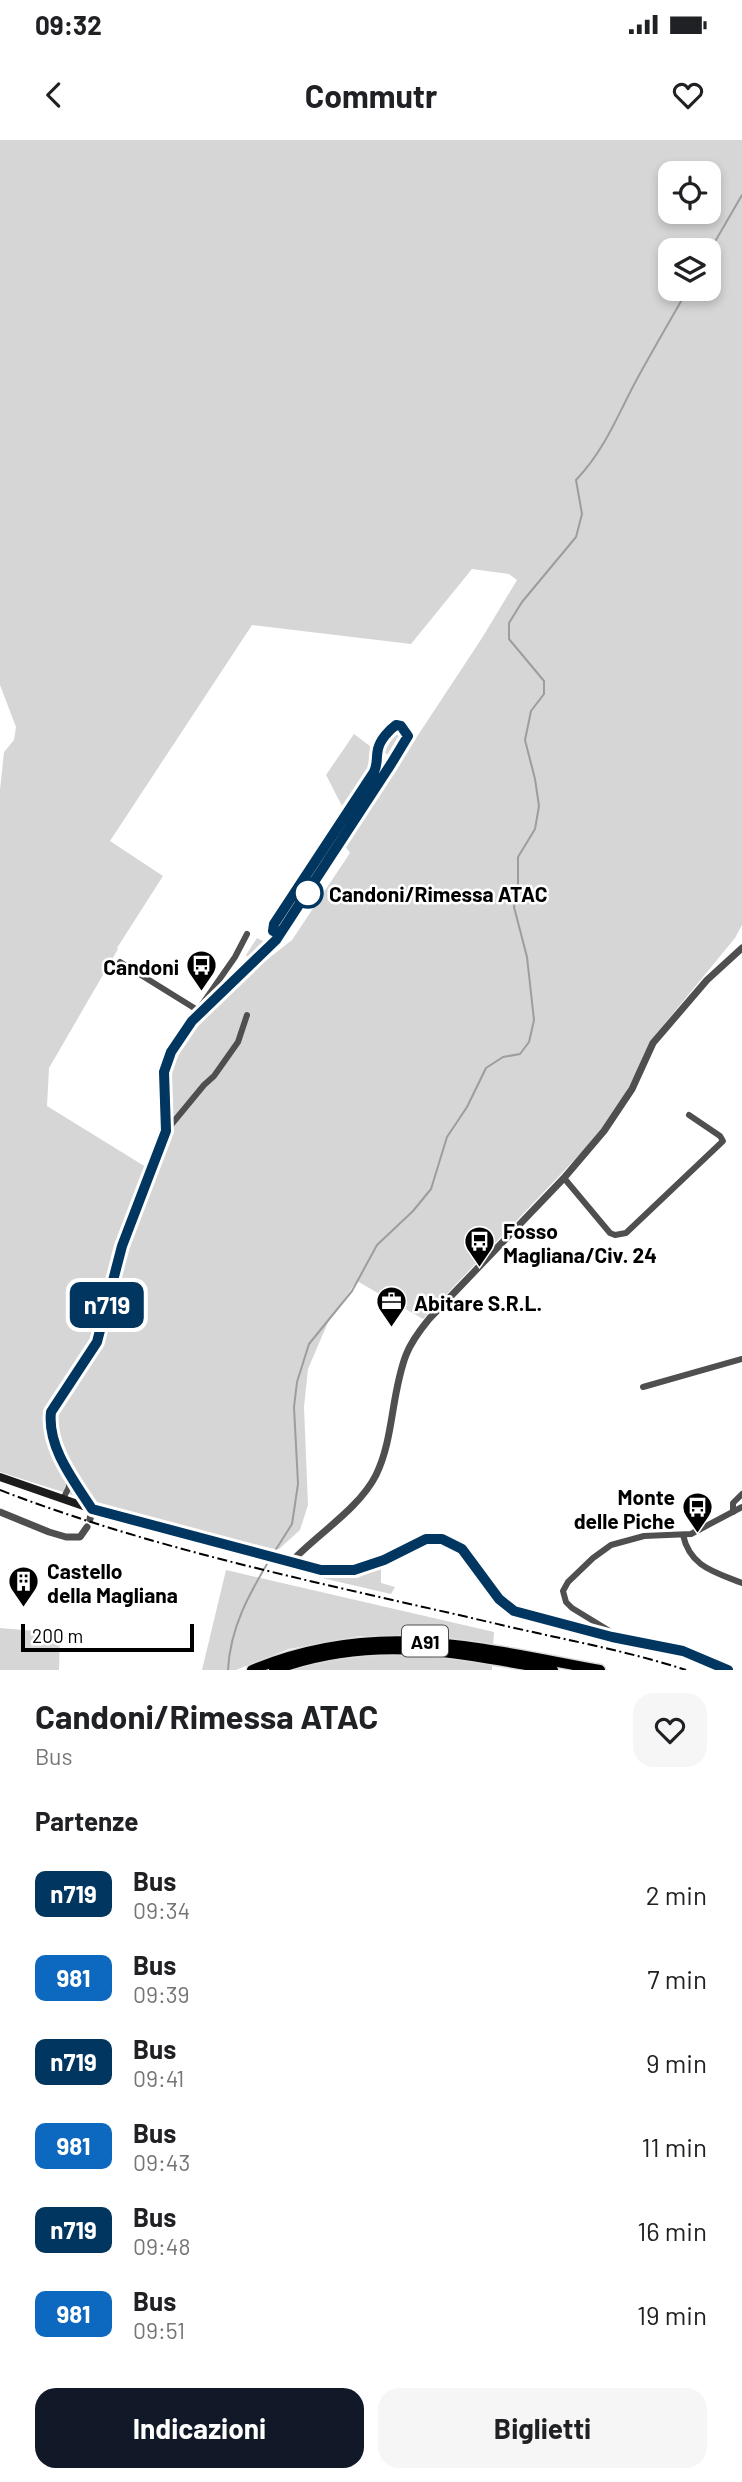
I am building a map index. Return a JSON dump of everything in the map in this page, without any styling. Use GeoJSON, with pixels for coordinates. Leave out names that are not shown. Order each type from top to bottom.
{"type":"FeatureCollection","features":[{"type":"Feature","properties":{"kind":"highway","name":"A91"},"geometry":{"type":"LineString","coordinates":[[252,1670],[289,1656],[406,1640],[432,1641],[600,1670]]}},
{"type":"Feature","properties":{"kind":"highway","name":"A91"},"geometry":{"type":"LineString","coordinates":[[274,1670],[330,1650],[407,1648],[449,1652],[553,1670]]}},
{"type":"Feature","properties":{"kind":"main road"},"geometry":{"type":"LineString","coordinates":[[0,1477],[92,1509],[257,1555],[332,1572],[354,1570],[384,1560],[426,1539],[442,1539],[465,1551],[496,1596],[512,1609],[612,1637],[683,1651],[728,1670]]}},
{"type":"Feature","properties":{"kind":"street"},"geometry":{"type":"LineString","coordinates":[[166,1131],[166,1063],[178,1039],[199,1011],[247,934]]}},
{"type":"Feature","properties":{"kind":"street"},"geometry":{"type":"LineString","coordinates":[[285,1562],[362,1496],[376,1475],[386,1447],[402,1367],[417,1334],[564,1178],[613,1121],[653,1043],[708,980],[742,948]]}},
{"type":"Feature","properties":{"kind":"street"},"geometry":{"type":"LineString","coordinates":[[120,962],[199,1011]]}},
{"type":"Feature","properties":{"kind":"street"},"geometry":{"type":"LineString","coordinates":[[0,1512],[66,1537],[80,1536],[89,1523],[92,1509],[52,1438],[49,1423],[51,1412],[97,1342],[122,1246],[166,1131],[214,1076],[238,1042],[247,1015]]}},
{"type":"Feature","properties":{"kind":"street"},"geometry":{"type":"LineString","coordinates":[[564,1178],[610,1233],[626,1233],[723,1141],[720,1136],[689,1115]]}},
{"type":"Feature","properties":{"kind":"street"},"geometry":{"type":"LineString","coordinates":[[643,1387],[742,1359]]}},
{"type":"Feature","properties":{"kind":"street"},"geometry":{"type":"LineString","coordinates":[[63,1499],[69,1486],[69,1472]]}},
{"type":"Feature","properties":{"kind":"street"},"geometry":{"type":"LineString","coordinates":[[733,1512],[734,1502],[742,1494]]}},
{"type":"Feature","properties":{"kind":"street"},"geometry":{"type":"LineString","coordinates":[[612,1637],[608,1630],[569,1606],[563,1596],[565,1587],[596,1555],[611,1545],[644,1536],[698,1532],[742,1507]]}},
{"type":"Feature","properties":{"kind":"street"},"geometry":{"type":"LineString","coordinates":[[684,1535],[688,1551],[697,1562],[742,1584]]}},
{"type":"Feature","properties":{"kind":"shaded area"},"geometry":{"type":"Polygon","coordinates":[[[0,140],[742,140],[742,925],[735,938],[657,1033],[615,1113],[599,1134],[423,1319],[357,1281],[329,1320],[308,1369],[304,1407],[308,1505],[300,1530],[279,1549],[257,1548],[0,1472],[0,790],[4,752],[14,740],[16,727],[0,685],[0,140]],[[472,569],[411,644],[252,625],[110,841],[163,876],[117,948],[49,1068],[47,1106],[154,1172],[167,1134],[168,1070],[174,1057],[210,1009],[236,984],[292,940],[350,853],[345,846],[482,638],[517,580],[509,574],[472,569]]]}},
{"type":"Feature","properties":{"kind":"shaded area"},"geometry":{"type":"Polygon","coordinates":[[[397,727],[404,733],[388,755],[381,750],[397,727]]]}},
{"type":"Feature","properties":{"kind":"shaded area"},"geometry":{"type":"Polygon","coordinates":[[[354,734],[371,747],[374,760],[342,806],[326,775],[354,734]]]}},
{"type":"Feature","properties":{"kind":"shaded area"},"geometry":{"type":"Polygon","coordinates":[[[257,938],[267,943],[252,958],[248,958],[246,955],[257,938]]]}},
{"type":"Feature","properties":{"kind":"shaded area"},"geometry":{"type":"Polygon","coordinates":[[[381,1568],[381,1583],[395,1587],[391,1594],[322,1578],[322,1575],[357,1578],[381,1568]]]}},
{"type":"Feature","properties":{"kind":"shaded area"},"geometry":{"type":"Polygon","coordinates":[[[226,1570],[494,1632],[493,1646],[416,1636],[360,1636],[289,1649],[236,1670],[202,1670],[226,1570]]]}},
{"type":"Feature","properties":{"kind":"shaded area"},"geometry":{"type":"Polygon","coordinates":[[[0,1628],[60,1633],[59,1670],[0,1670],[0,1628]]]}},
{"type":"Feature","properties":{"kind":"shaded area"},"geometry":{"type":"Polygon","coordinates":[[[387,1654],[433,1656],[492,1665],[492,1670],[289,1670],[331,1660],[387,1654]]]}},
{"type":"Feature","properties":{"kind":"waterway"},"geometry":{"type":"LineString","coordinates":[[717,238],[742,195]]}},
{"type":"Feature","properties":{"kind":"waterway"},"geometry":{"type":"LineString","coordinates":[[273,1554],[292,1524],[298,1484],[294,1407],[297,1382],[309,1344],[352,1291],[377,1245],[413,1211],[431,1189],[447,1137],[467,1107],[486,1068],[503,1057],[520,1054],[529,1042],[534,1020],[527,957],[514,907],[518,886],[518,857],[535,829],[539,806],[525,740],[531,711],[544,694],[544,681],[509,639],[509,623],[522,602],[576,537],[582,514],[576,480],[603,444],[681,301]]}},
{"type":"Feature","properties":{"kind":"waterway"},"geometry":{"type":"LineString","coordinates":[[228,1670],[237,1626],[248,1598],[270,1559]]}},
{"type":"Feature","properties":{"kind":"railway"},"geometry":{"type":"LineString","coordinates":[[0,1490],[124,1532],[250,1567],[619,1651],[686,1670]]}},
{"type":"Feature","properties":{"kind":"bus line","name":"n719"},"geometry":{"type":"LineString","coordinates":[[273,931],[274,924],[377,767],[378,747],[388,731],[396,725],[401,726],[408,736],[276,940],[192,1021],[178,1039],[166,1063],[166,1131],[122,1246],[97,1342],[51,1412],[49,1423],[52,1438],[69,1472],[92,1509],[281,1561],[332,1572],[354,1570],[373,1564],[426,1539],[446,1540],[465,1551],[503,1604],[514,1611],[612,1637],[683,1651],[728,1670]]}},
{"type":"Feature","properties":{"kind":"place","name":"Candoni/Rimessa ATAC"},"geometry":{"type":"Point","coordinates":[308,893]}},
{"type":"Feature","properties":{"kind":"place","name":"Candoni"},"geometry":{"type":"Point","coordinates":[202,993]}},
{"type":"Feature","properties":{"kind":"place","name":"Fosso Magliana/Civ. 24"},"geometry":{"type":"Point","coordinates":[480,1269]}},
{"type":"Feature","properties":{"kind":"place","name":"Abitare S.R.L."},"geometry":{"type":"Point","coordinates":[391,1329]}},
{"type":"Feature","properties":{"kind":"place","name":"Monte delle Piche"},"geometry":{"type":"Point","coordinates":[698,1535]}},
{"type":"Feature","properties":{"kind":"place","name":"Castello della Magliana"},"geometry":{"type":"Point","coordinates":[24,1609]}}]}
